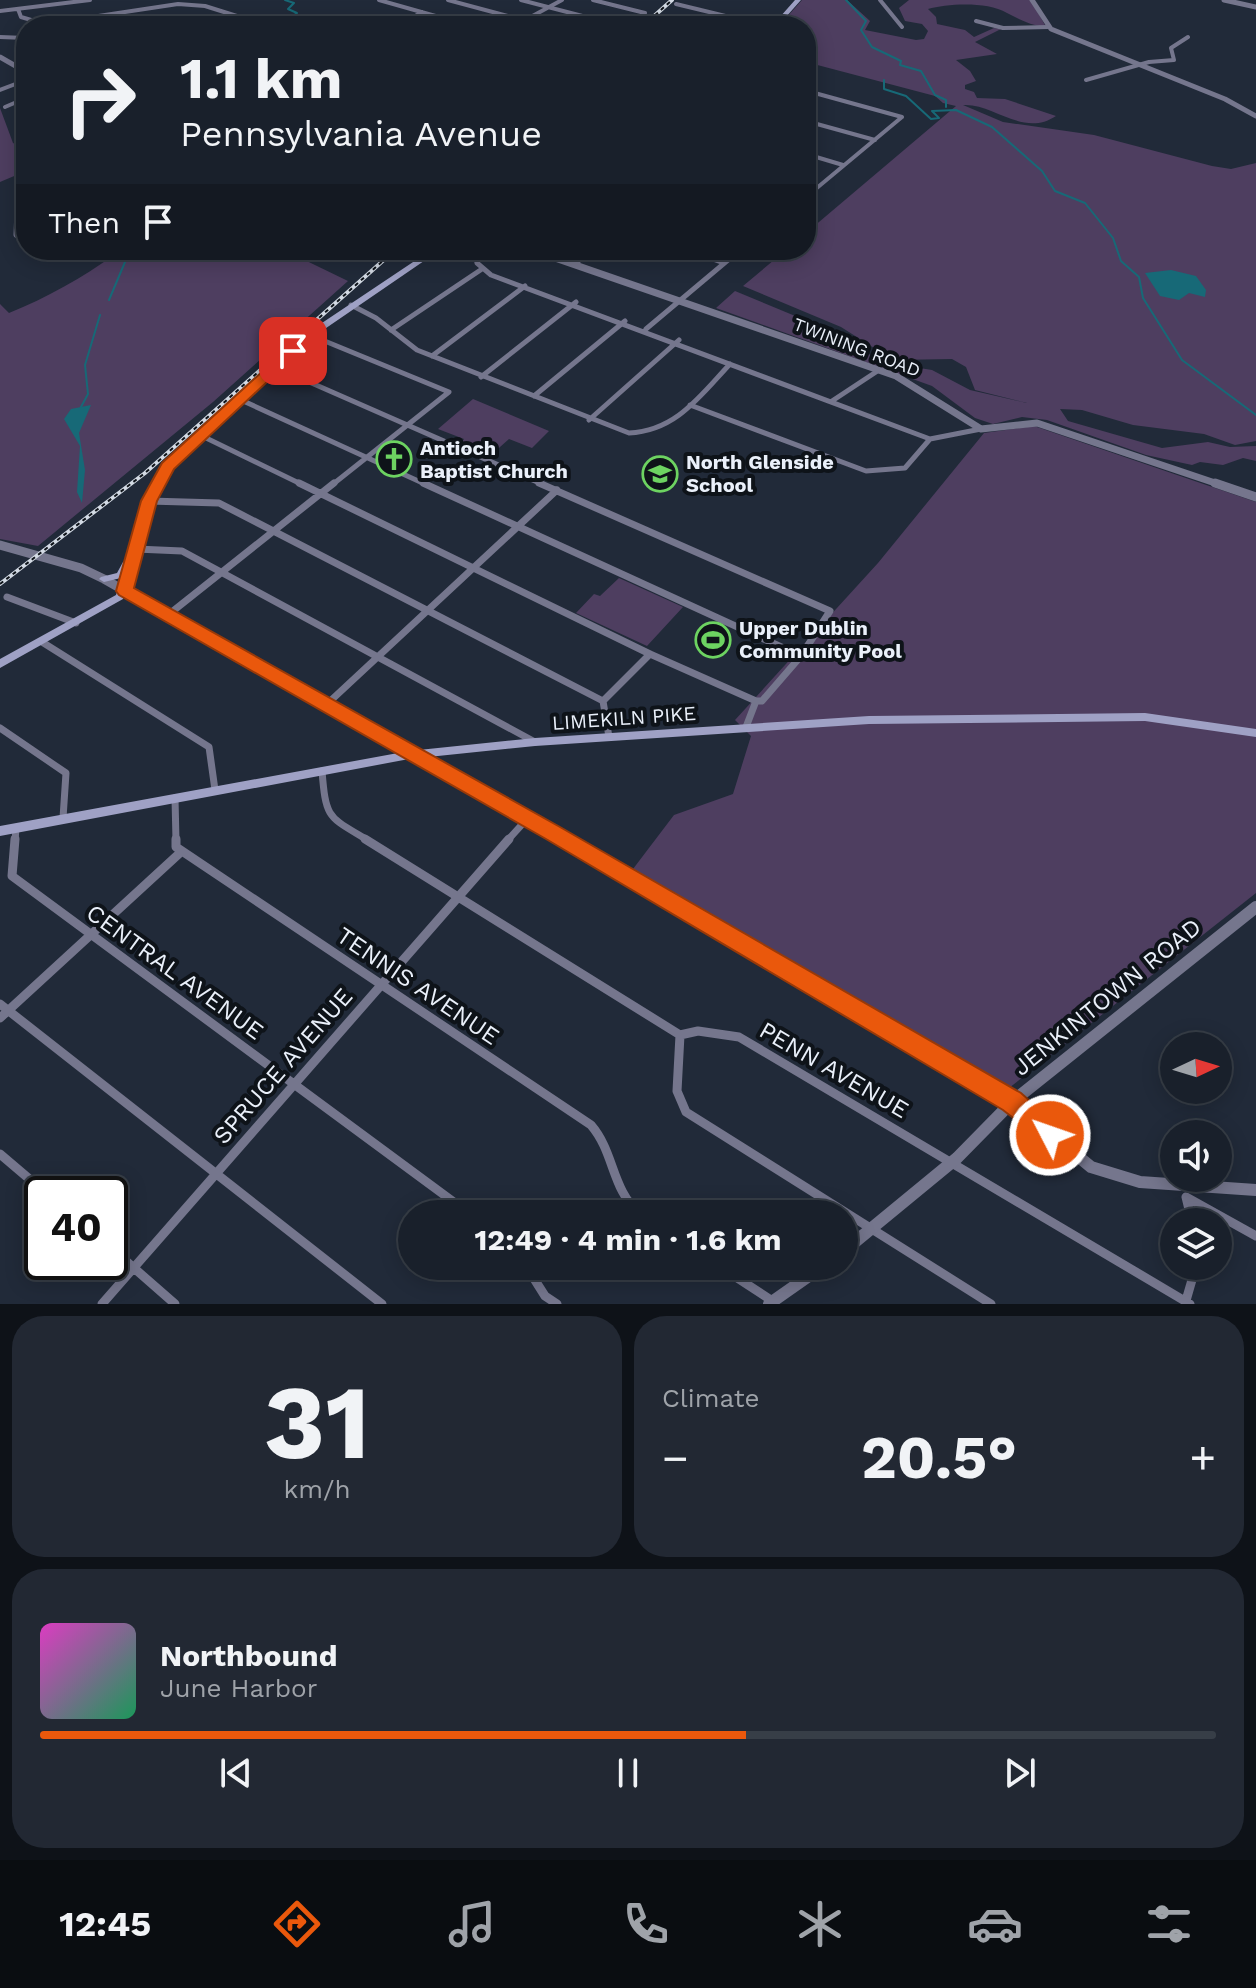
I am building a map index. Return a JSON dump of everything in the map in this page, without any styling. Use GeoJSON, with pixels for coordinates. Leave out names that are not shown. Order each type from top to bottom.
{"type":"FeatureCollection","features":[{"type":"Feature","properties":{"kind":"main road"},"geometry":{"type":"LineString","coordinates":[[784,16],[798,0]]}},
{"type":"Feature","properties":{"kind":"main road"},"geometry":{"type":"LineString","coordinates":[[0,664],[116,601],[125,591],[149,501],[168,467],[310,335],[421,260]]}},
{"type":"Feature","properties":{"kind":"main road"},"geometry":{"type":"LineString","coordinates":[[104,579],[121,575],[136,549]]}},
{"type":"Feature","properties":{"kind":"main road","name":"LIMEKILN PIKE"},"geometry":{"type":"LineString","coordinates":[[0,831],[409,755],[535,742],[869,720],[1145,717],[1256,733]]}},
{"type":"Feature","properties":{"kind":"street"},"geometry":{"type":"LineString","coordinates":[[0,11],[90,0]]}},
{"type":"Feature","properties":{"kind":"street"},"geometry":{"type":"LineString","coordinates":[[379,0],[436,16]]}},
{"type":"Feature","properties":{"kind":"street"},"geometry":{"type":"LineString","coordinates":[[448,0],[510,16]]}},
{"type":"Feature","properties":{"kind":"street"},"geometry":{"type":"LineString","coordinates":[[521,0],[583,16]]}},
{"type":"Feature","properties":{"kind":"street"},"geometry":{"type":"LineString","coordinates":[[532,16],[562,0]]}},
{"type":"Feature","properties":{"kind":"street"},"geometry":{"type":"LineString","coordinates":[[593,0],[645,13]]}},
{"type":"Feature","properties":{"kind":"street"},"geometry":{"type":"LineString","coordinates":[[880,0],[902,27]]}},
{"type":"Feature","properties":{"kind":"street"},"geometry":{"type":"LineString","coordinates":[[1032,0],[1048,27]]}},
{"type":"Feature","properties":{"kind":"street"},"geometry":{"type":"LineString","coordinates":[[1224,0],[1256,7]]}},
{"type":"Feature","properties":{"kind":"street"},"geometry":{"type":"LineString","coordinates":[[87,16],[159,3],[205,6],[238,16]]}},
{"type":"Feature","properties":{"kind":"street"},"geometry":{"type":"LineString","coordinates":[[676,4],[726,16]]}},
{"type":"Feature","properties":{"kind":"street"},"geometry":{"type":"LineString","coordinates":[[18,9],[21,16]]}},
{"type":"Feature","properties":{"kind":"street"},"geometry":{"type":"LineString","coordinates":[[415,16],[422,12]]}},
{"type":"Feature","properties":{"kind":"street"},"geometry":{"type":"LineString","coordinates":[[976,21],[999,28],[1048,27],[1225,99],[1256,116]]}},
{"type":"Feature","properties":{"kind":"street"},"geometry":{"type":"LineString","coordinates":[[1086,80],[1138,64],[1174,60],[1171,48],[1188,37]]}},
{"type":"Feature","properties":{"kind":"street"},"geometry":{"type":"LineString","coordinates":[[816,93],[902,117],[816,188]]}},
{"type":"Feature","properties":{"kind":"street"},"geometry":{"type":"LineString","coordinates":[[5,107],[16,102]]}},
{"type":"Feature","properties":{"kind":"street"},"geometry":{"type":"LineString","coordinates":[[816,124],[875,140]]}},
{"type":"Feature","properties":{"kind":"street"},"geometry":{"type":"LineString","coordinates":[[816,157],[843,165]]}},
{"type":"Feature","properties":{"kind":"street"},"geometry":{"type":"LineString","coordinates":[[479,260],[482,269],[679,340],[730,364],[930,439],[1037,423],[1256,497]]}},
{"type":"Feature","properties":{"kind":"street","name":"TWINING ROAD"},"geometry":{"type":"LineString","coordinates":[[562,260],[909,382],[981,429]]}},
{"type":"Feature","properties":{"kind":"street"},"geometry":{"type":"LineString","coordinates":[[574,264],[580,260]]}},
{"type":"Feature","properties":{"kind":"street"},"geometry":{"type":"LineString","coordinates":[[716,260],[724,263]]}},
{"type":"Feature","properties":{"kind":"street"},"geometry":{"type":"LineString","coordinates":[[646,329],[728,260]]}},
{"type":"Feature","properties":{"kind":"street"},"geometry":{"type":"LineString","coordinates":[[391,330],[482,269]]}},
{"type":"Feature","properties":{"kind":"street"},"geometry":{"type":"LineString","coordinates":[[432,356],[525,286]]}},
{"type":"Feature","properties":{"kind":"street"},"geometry":{"type":"LineString","coordinates":[[481,377],[576,302]]}},
{"type":"Feature","properties":{"kind":"street"},"geometry":{"type":"LineString","coordinates":[[351,305],[432,356],[622,432],[651,432],[668,426],[730,364]]}},
{"type":"Feature","properties":{"kind":"street"},"geometry":{"type":"LineString","coordinates":[[534,396],[625,321]]}},
{"type":"Feature","properties":{"kind":"street"},"geometry":{"type":"LineString","coordinates":[[168,615],[449,392],[310,335]]}},
{"type":"Feature","properties":{"kind":"street"},"geometry":{"type":"LineString","coordinates":[[589,420],[679,340]]}},
{"type":"Feature","properties":{"kind":"street"},"geometry":{"type":"LineString","coordinates":[[202,436],[650,654],[756,701],[762,701],[801,656],[830,611],[275,367]]}},
{"type":"Feature","properties":{"kind":"street"},"geometry":{"type":"LineString","coordinates":[[832,401],[879,370]]}},
{"type":"Feature","properties":{"kind":"street"},"geometry":{"type":"LineString","coordinates":[[241,400],[801,656]]}},
{"type":"Feature","properties":{"kind":"street"},"geometry":{"type":"LineString","coordinates":[[690,405],[872,472],[905,468],[930,439]]}},
{"type":"Feature","properties":{"kind":"street"},"geometry":{"type":"LineString","coordinates":[[326,705],[429,613],[557,490]]}},
{"type":"Feature","properties":{"kind":"street"},"geometry":{"type":"LineString","coordinates":[[149,501],[213,501],[603,701]]}},
{"type":"Feature","properties":{"kind":"street"},"geometry":{"type":"LineString","coordinates":[[0,545],[81,568],[104,579],[409,755],[527,819],[1012,1102],[1091,1167],[1130,1181],[1160,1187]]}},
{"type":"Feature","properties":{"kind":"street"},"geometry":{"type":"LineString","coordinates":[[136,549],[177,549],[535,742]]}},
{"type":"Feature","properties":{"kind":"street"},"geometry":{"type":"LineString","coordinates":[[7,597],[78,623]]}},
{"type":"Feature","properties":{"kind":"street"},"geometry":{"type":"LineString","coordinates":[[42,642],[209,747],[215,790]]}},
{"type":"Feature","properties":{"kind":"street"},"geometry":{"type":"LineString","coordinates":[[603,701],[650,654]]}},
{"type":"Feature","properties":{"kind":"street"},"geometry":{"type":"LineString","coordinates":[[603,701],[609,737]]}},
{"type":"Feature","properties":{"kind":"street"},"geometry":{"type":"LineString","coordinates":[[746,727],[756,701]]}},
{"type":"Feature","properties":{"kind":"street"},"geometry":{"type":"LineString","coordinates":[[0,728],[66,773],[63,818]]}},
{"type":"Feature","properties":{"kind":"street"},"geometry":{"type":"LineString","coordinates":[[322,771],[325,808],[331,818],[680,1035],[677,1091],[686,1112],[991,1304]]}},
{"type":"Feature","properties":{"kind":"street"},"geometry":{"type":"LineString","coordinates":[[175,798],[176,847],[182,851],[3,1011],[217,1172],[382,1304]]}},
{"type":"Feature","properties":{"kind":"street","name":"SPRUCE AVENUE"},"geometry":{"type":"LineString","coordinates":[[102,1304],[527,819]]}},
{"type":"Feature","properties":{"kind":"street","name":"CENTRAL AVENUE"},"geometry":{"type":"LineString","coordinates":[[16,828],[12,876],[451,1200]]}},
{"type":"Feature","properties":{"kind":"street","name":"TENNIS AVENUE"},"geometry":{"type":"LineString","coordinates":[[182,851],[591,1125],[609,1148],[619,1197],[623,1200]]}},
{"type":"Feature","properties":{"kind":"street","name":"JENKINTOWN ROAD"},"geometry":{"type":"LineString","coordinates":[[858,1241],[953,1162],[1012,1102],[1256,907]]}},
{"type":"Feature","properties":{"kind":"street","name":"PENN AVENUE"},"geometry":{"type":"LineString","coordinates":[[680,1035],[698,1031],[739,1037],[1187,1303]]}},
{"type":"Feature","properties":{"kind":"street"},"geometry":{"type":"LineString","coordinates":[[0,1154],[26,1176]]}},
{"type":"Feature","properties":{"kind":"street"},"geometry":{"type":"LineString","coordinates":[[1232,1191],[1256,1190]]}},
{"type":"Feature","properties":{"kind":"street"},"geometry":{"type":"LineString","coordinates":[[1184,1192],[1188,1208]]}},
{"type":"Feature","properties":{"kind":"street"},"geometry":{"type":"LineString","coordinates":[[1184,1192],[1256,1236]]}},
{"type":"Feature","properties":{"kind":"street"},"geometry":{"type":"LineString","coordinates":[[128,1263],[175,1304]]}},
{"type":"Feature","properties":{"kind":"street"},"geometry":{"type":"LineString","coordinates":[[535,1280],[545,1296],[557,1304]]}},
{"type":"Feature","properties":{"kind":"street"},"geometry":{"type":"LineString","coordinates":[[739,1280],[773,1303],[804,1280]]}},
{"type":"Feature","properties":{"kind":"street"},"geometry":{"type":"LineString","coordinates":[[1187,1303],[1193,1280]]}},
{"type":"Feature","properties":{"kind":"shaded area"},"geometry":{"type":"Polygon","coordinates":[[[802,0],[847,0],[870,21],[865,30],[916,40],[924,39],[928,31],[922,24],[905,21],[899,8],[909,0],[1031,0],[1046,27],[978,5],[928,9],[936,17],[937,24],[965,30],[974,37],[994,28],[1001,29],[975,42],[997,54],[956,60],[970,71],[976,81],[965,85],[965,89],[974,92],[977,98],[1005,99],[1056,116],[1044,122],[1020,122],[986,109],[963,105],[1003,122],[1094,135],[1212,166],[1231,169],[1256,163],[1256,441],[1235,445],[1204,434],[1133,425],[1082,410],[1060,409],[1068,421],[1162,448],[1208,442],[1230,447],[1256,446],[1256,461],[1243,458],[1223,465],[1200,462],[1192,465],[1146,455],[1047,420],[1022,417],[993,424],[975,418],[932,386],[716,308],[735,291],[829,330],[845,343],[888,363],[932,370],[970,390],[1027,403],[975,390],[966,367],[952,359],[893,360],[841,327],[743,286],[774,260],[816,260],[816,225],[956,106],[943,103],[935,96],[816,65],[816,16],[788,16],[802,0]]]}},
{"type":"Feature","properties":{"kind":"shaded area"},"geometry":{"type":"Polygon","coordinates":[[[0,108],[16,144],[16,175],[0,182],[0,108]]]}},
{"type":"Feature","properties":{"kind":"shaded area"},"geometry":{"type":"Polygon","coordinates":[[[107,260],[305,260],[348,281],[213,402],[38,546],[0,539],[0,304],[9,313],[107,260]]]}},
{"type":"Feature","properties":{"kind":"shaded area"},"geometry":{"type":"Polygon","coordinates":[[[473,399],[549,431],[532,448],[509,439],[491,455],[461,443],[464,439],[438,429],[473,399]]]}},
{"type":"Feature","properties":{"kind":"shaded area"},"geometry":{"type":"Polygon","coordinates":[[[1034,426],[1256,502],[1256,893],[1009,1088],[633,869],[674,815],[733,794],[751,736],[735,720],[878,563],[984,433],[1034,426]]]}},
{"type":"Feature","properties":{"kind":"shaded area"},"geometry":{"type":"Polygon","coordinates":[[[619,578],[683,607],[647,646],[576,613],[594,594],[600,596],[619,578]]]}},
{"type":"Feature","properties":{"kind":"water"},"geometry":{"type":"Polygon","coordinates":[[[1171,270],[1196,276],[1206,290],[1205,297],[1189,293],[1179,300],[1160,296],[1145,273],[1171,270]]]}},
{"type":"Feature","properties":{"kind":"water"},"geometry":{"type":"Polygon","coordinates":[[[91,405],[79,433],[85,470],[82,503],[77,492],[80,446],[64,419],[71,409],[91,405]]]}},
{"type":"Feature","properties":{"kind":"waterway"},"geometry":{"type":"LineString","coordinates":[[285,0],[294,3],[288,9],[297,13],[293,16]]}},
{"type":"Feature","properties":{"kind":"waterway"},"geometry":{"type":"LineString","coordinates":[[846,0],[866,21],[861,30],[872,47],[901,61],[900,65],[921,71],[935,95],[946,100],[946,107]]}},
{"type":"Feature","properties":{"kind":"waterway"},"geometry":{"type":"LineString","coordinates":[[884,80],[884,89],[906,96],[931,119],[939,118],[932,111],[956,110],[992,127],[1042,171],[1055,191],[1085,203],[1113,238],[1121,261],[1139,277],[1143,298],[1182,360],[1256,415]]}},
{"type":"Feature","properties":{"kind":"waterway"},"geometry":{"type":"LineString","coordinates":[[109,300],[125,262]]}},
{"type":"Feature","properties":{"kind":"waterway"},"geometry":{"type":"LineString","coordinates":[[81,407],[88,394],[85,365],[100,315]]}},
{"type":"Feature","properties":{"kind":"railway"},"geometry":{"type":"LineString","coordinates":[[654,16],[672,0]]}},
{"type":"Feature","properties":{"kind":"railway"},"geometry":{"type":"LineString","coordinates":[[0,584],[145,473],[384,260]]}},
{"type":"Feature","properties":{"kind":"place","name":"Antioch Baptist Church"},"geometry":{"type":"Point","coordinates":[394,459]}},
{"type":"Feature","properties":{"kind":"place","name":"North Glenside School"},"geometry":{"type":"Point","coordinates":[660,474]}},
{"type":"Feature","properties":{"kind":"place","name":"Upper Dublin Community Pool"},"geometry":{"type":"Point","coordinates":[713,640]}},
{"type":"Feature","properties":{"kind":"route"},"geometry":{"type":"LineString","coordinates":[[293,351],[176,458],[157,482],[125,591],[409,755],[553,833],[1012,1102],[1050,1135]]}}]}
